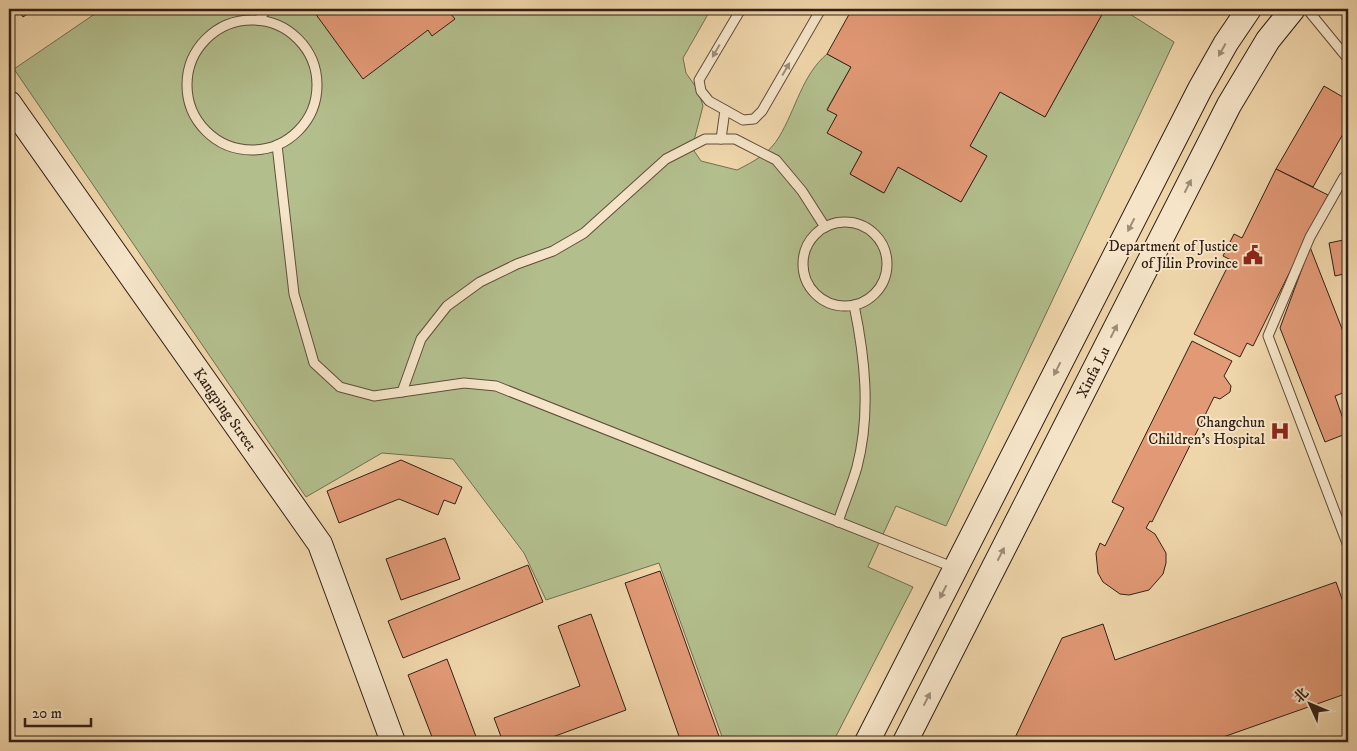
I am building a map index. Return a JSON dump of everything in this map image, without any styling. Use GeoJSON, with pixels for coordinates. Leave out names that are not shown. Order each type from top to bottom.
{"type":"FeatureCollection","features":[{"type":"Feature","properties":{"kind":"main road"},"geometry":{"type":"LineString","coordinates":[[867,742],[1200,89],[1226,43],[1249,9]]}},
{"type":"Feature","properties":{"kind":"main road","name":"Xinfa Lu"},"geometry":{"type":"LineString","coordinates":[[905,742],[1229,104],[1268,40],[1293,9]]}},
{"type":"Feature","properties":{"kind":"main road","name":"Kangping Street"},"geometry":{"type":"LineString","coordinates":[[9,103],[320,544],[393,742]]}},
{"type":"Feature","properties":{"kind":"lane"},"geometry":{"type":"LineString","coordinates":[[259,20],[266,9]]}},
{"type":"Feature","properties":{"kind":"lane"},"geometry":{"type":"LineString","coordinates":[[741,9],[700,80],[702,91],[709,101],[742,120],[754,119],[762,112],[821,9]]}},
{"type":"Feature","properties":{"kind":"lane"},"geometry":{"type":"LineString","coordinates":[[1307,9],[1348,59]]}},
{"type":"Feature","properties":{"kind":"lane"},"geometry":{"type":"LineString","coordinates":[[259,20],[281,26],[299,40],[312,61],[317,84],[314,105],[302,125],[278,145],[247,150],[226,145],[207,133],[199,124],[189,104],[188,72],[200,45],[217,30],[237,21],[259,20]]}},
{"type":"Feature","properties":{"kind":"lane"},"geometry":{"type":"LineString","coordinates":[[721,138],[725,110]]}},
{"type":"Feature","properties":{"kind":"lane"},"geometry":{"type":"LineString","coordinates":[[402,392],[421,339],[447,306],[480,282],[517,264],[553,251],[584,233],[666,159],[705,138],[735,139],[776,160],[802,191],[825,227]]}},
{"type":"Feature","properties":{"kind":"lane"},"geometry":{"type":"LineString","coordinates":[[278,145],[294,294],[314,363],[340,387],[374,396],[464,383],[496,386],[955,568]]}},
{"type":"Feature","properties":{"kind":"lane"},"geometry":{"type":"LineString","coordinates":[[1344,177],[1310,237],[1268,336],[1348,546]]}},
{"type":"Feature","properties":{"kind":"lane"},"geometry":{"type":"LineString","coordinates":[[844,221],[858,223],[876,234],[886,252],[888,266],[884,280],[877,292],[866,300],[854,305],[840,306],[826,302],[815,293],[807,282],[803,269],[804,255],[809,242],[818,231],[844,221]]}},
{"type":"Feature","properties":{"kind":"lane"},"geometry":{"type":"LineString","coordinates":[[838,522],[857,466],[866,382],[854,305]]}},
{"type":"Feature","properties":{"kind":"green space"},"geometry":{"type":"Polygon","coordinates":[[[102,9],[711,9],[683,58],[686,73],[698,90],[703,106],[692,148],[701,161],[737,170],[766,152],[779,137],[811,72],[827,54],[851,67],[827,109],[837,115],[828,133],[862,152],[850,174],[883,193],[898,167],[961,202],[987,156],[970,146],[1000,92],[1045,117],[1105,9],[1122,9],[1174,42],[946,526],[896,506],[868,567],[913,587],[833,742],[724,742],[659,563],[546,600],[524,553],[453,459],[382,453],[306,497],[14,69],[102,9]]]}},
{"type":"Feature","properties":{"kind":"building"},"geometry":{"type":"Polygon","coordinates":[[[18,9],[35,9],[23,17],[18,9]]]}},
{"type":"Feature","properties":{"kind":"building"},"geometry":{"type":"Polygon","coordinates":[[[312,9],[447,9],[455,19],[432,36],[428,30],[363,79],[312,9]]]}},
{"type":"Feature","properties":{"kind":"building"},"geometry":{"type":"Polygon","coordinates":[[[852,9],[1105,9],[1045,117],[1000,92],[970,146],[987,156],[961,202],[898,167],[884,193],[850,174],[862,152],[827,133],[837,115],[827,110],[851,67],[827,54],[852,9]]]}},
{"type":"Feature","properties":{"kind":"building"},"geometry":{"type":"Polygon","coordinates":[[[1324,86],[1348,100],[1348,125],[1313,187],[1276,169],[1324,86]]]}},
{"type":"Feature","properties":{"kind":"building"},"geometry":{"type":"Polygon","coordinates":[[[1276,169],[1328,195],[1253,346],[1247,343],[1240,357],[1194,334],[1231,260],[1223,256],[1234,234],[1242,238],[1276,169]]]}},
{"type":"Feature","properties":{"kind":"building"},"geometry":{"type":"Polygon","coordinates":[[[1348,239],[1348,273],[1335,276],[1329,243],[1348,239]]]}},
{"type":"Feature","properties":{"kind":"building"},"geometry":{"type":"Polygon","coordinates":[[[1310,247],[1348,344],[1348,391],[1335,396],[1348,433],[1325,442],[1280,328],[1310,247]]]}},
{"type":"Feature","properties":{"kind":"building"},"geometry":{"type":"Polygon","coordinates":[[[1192,341],[1232,361],[1224,376],[1231,386],[1230,392],[1220,399],[1214,397],[1152,522],[1150,521],[1146,528],[1155,534],[1166,553],[1163,574],[1149,590],[1129,595],[1120,594],[1103,582],[1098,573],[1096,553],[1100,543],[1105,546],[1124,508],[1112,502],[1192,341]]]}},
{"type":"Feature","properties":{"kind":"building"},"geometry":{"type":"Polygon","coordinates":[[[1348,395],[1348,413],[1347,414],[1342,397],[1348,395]]]}},
{"type":"Feature","properties":{"kind":"building"},"geometry":{"type":"Polygon","coordinates":[[[401,460],[462,487],[455,504],[444,500],[438,515],[399,499],[339,523],[327,491],[401,460]]]}},
{"type":"Feature","properties":{"kind":"building"},"geometry":{"type":"Polygon","coordinates":[[[1348,474],[1348,492],[1342,476],[1348,474]]]}},
{"type":"Feature","properties":{"kind":"building"},"geometry":{"type":"Polygon","coordinates":[[[445,538],[460,579],[401,600],[386,559],[445,538]]]}},
{"type":"Feature","properties":{"kind":"building"},"geometry":{"type":"Polygon","coordinates":[[[528,565],[543,602],[403,658],[388,621],[528,565]]]}},
{"type":"Feature","properties":{"kind":"building"},"geometry":{"type":"Polygon","coordinates":[[[660,571],[721,742],[681,742],[625,583],[660,571]]]}},
{"type":"Feature","properties":{"kind":"building"},"geometry":{"type":"Polygon","coordinates":[[[1336,582],[1348,616],[1348,693],[1209,742],[1013,742],[1062,638],[1103,624],[1115,660],[1336,582]]]}},
{"type":"Feature","properties":{"kind":"building"},"geometry":{"type":"Polygon","coordinates":[[[591,614],[626,710],[539,742],[503,742],[494,718],[580,686],[558,626],[591,614]]]}},
{"type":"Feature","properties":{"kind":"building"},"geometry":{"type":"Polygon","coordinates":[[[447,659],[478,742],[434,742],[408,675],[447,659]]]}},
{"type":"Feature","properties":{"kind":"place","name":"Department of Justice of Jilin Province"},"geometry":{"type":"Point","coordinates":[1253,255]}},
{"type":"Feature","properties":{"kind":"place","name":"Changchun Children's Hospital"},"geometry":{"type":"Point","coordinates":[1280,431]}}]}
